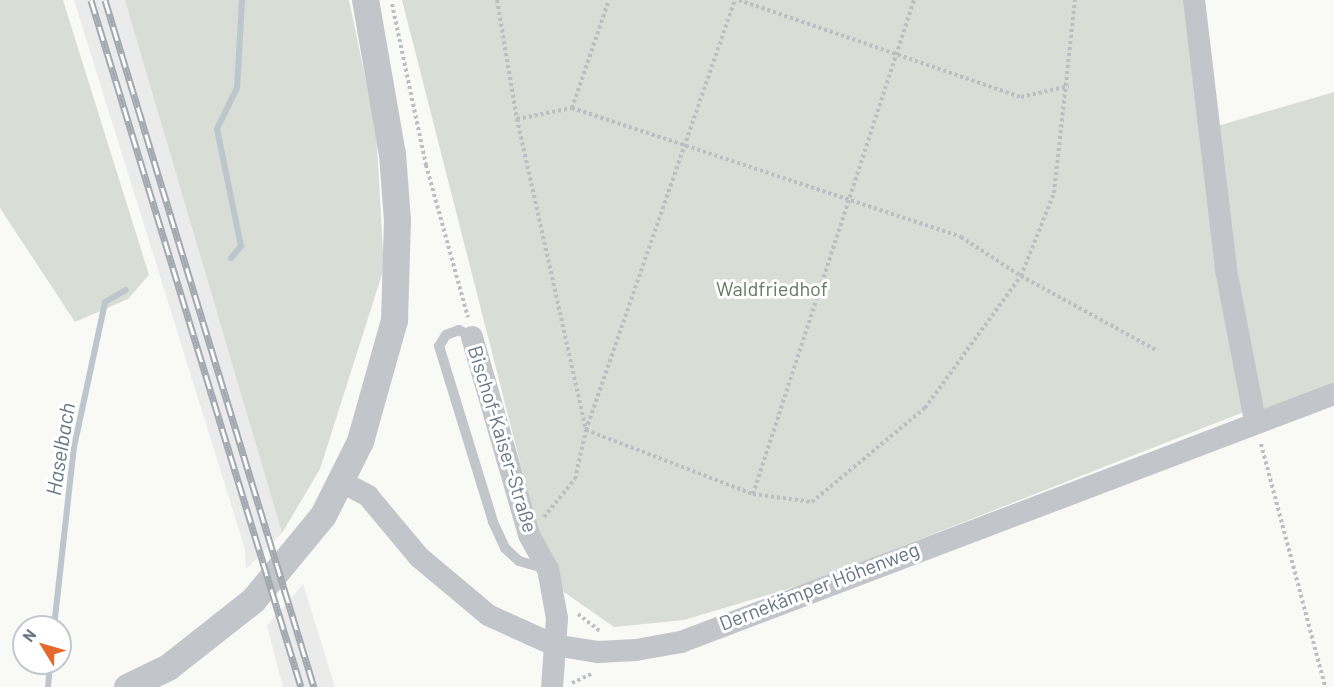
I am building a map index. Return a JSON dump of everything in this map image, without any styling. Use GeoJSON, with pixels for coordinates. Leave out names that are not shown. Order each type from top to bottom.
{"type":"FeatureCollection","features":[{"type":"Feature","properties":{"kind":"street"},"geometry":{"type":"LineString","coordinates":[[127,687],[168,667],[253,600],[323,515],[342,482],[382,379],[394,320],[392,154],[365,0]]}},
{"type":"Feature","properties":{"kind":"street"},"geometry":{"type":"LineString","coordinates":[[1194,0],[1226,270],[1255,420]]}},
{"type":"Feature","properties":{"kind":"street","name":"Bischof-Kaiser-Straße"},"geometry":{"type":"LineString","coordinates":[[472,337],[530,535],[548,569],[557,618],[552,687]]}},
{"type":"Feature","properties":{"kind":"street","name":"Dernekämper Höhenweg"},"geometry":{"type":"LineString","coordinates":[[342,482],[368,496],[419,557],[488,615],[554,645],[598,652],[681,642],[1255,420],[1334,394]]}},
{"type":"Feature","properties":{"kind":"lane"},"geometry":{"type":"LineString","coordinates":[[472,337],[459,330],[446,335],[439,346],[493,522],[505,548],[519,561],[548,569]]}},
{"type":"Feature","properties":{"kind":"path"},"geometry":{"type":"LineString","coordinates":[[391,0],[426,165],[472,337]]}},
{"type":"Feature","properties":{"kind":"path"},"geometry":{"type":"LineString","coordinates":[[497,0],[517,119],[586,430]]}},
{"type":"Feature","properties":{"kind":"path"},"geometry":{"type":"LineString","coordinates":[[572,108],[609,0]]}},
{"type":"Feature","properties":{"kind":"path"},"geometry":{"type":"LineString","coordinates":[[530,535],[575,479],[586,430],[737,0],[897,52],[1021,97],[1069,86]]}},
{"type":"Feature","properties":{"kind":"path"},"geometry":{"type":"LineString","coordinates":[[753,494],[846,201],[914,0]]}},
{"type":"Feature","properties":{"kind":"path"},"geometry":{"type":"LineString","coordinates":[[586,430],[753,494],[812,502],[925,408],[1022,276],[1054,193],[1069,86],[1075,0]]}},
{"type":"Feature","properties":{"kind":"path"},"geometry":{"type":"LineString","coordinates":[[517,119],[572,108],[686,142],[846,201],[961,237],[1022,276],[1158,351]]}},
{"type":"Feature","properties":{"kind":"path"},"geometry":{"type":"LineString","coordinates":[[1255,420],[1325,687]]}},
{"type":"Feature","properties":{"kind":"shaded area"},"geometry":{"type":"Polygon","coordinates":[[[74,0],[125,0],[137,37],[282,533],[246,569],[245,549],[74,0]]]}},
{"type":"Feature","properties":{"kind":"shaded area"},"geometry":{"type":"Polygon","coordinates":[[[303,584],[335,687],[283,687],[267,626],[303,584]]]}},
{"type":"Feature","properties":{"kind":"green space"},"geometry":{"type":"Polygon","coordinates":[[[0,0],[63,0],[149,275],[128,299],[75,322],[0,208],[0,0]]]}},
{"type":"Feature","properties":{"kind":"green space"},"geometry":{"type":"Polygon","coordinates":[[[125,0],[349,0],[376,129],[384,268],[320,469],[282,533],[125,0]]]}},
{"type":"Feature","properties":{"kind":"green space","name":"Waldfriedhof"},"geometry":{"type":"Polygon","coordinates":[[[402,0],[1187,0],[1249,410],[811,582],[684,620],[614,627],[564,592],[535,521],[402,0]]]}},
{"type":"Feature","properties":{"kind":"green space"},"geometry":{"type":"Polygon","coordinates":[[[1334,92],[1334,388],[1258,413],[1214,127],[1334,92]]]}},
{"type":"Feature","properties":{"kind":"waterway","name":"Haselbach"},"geometry":{"type":"LineString","coordinates":[[231,258],[241,246],[217,129],[237,88],[242,0]]}},
{"type":"Feature","properties":{"kind":"waterway","name":"Haselbach"},"geometry":{"type":"LineString","coordinates":[[55,615],[74,447],[105,302],[126,290]]}},
{"type":"Feature","properties":{"kind":"waterway","name":"Haselbach"},"geometry":{"type":"LineString","coordinates":[[48,687],[49,675]]}},
{"type":"Feature","properties":{"kind":"railway"},"geometry":{"type":"LineString","coordinates":[[91,0],[301,687]]}},
{"type":"Feature","properties":{"kind":"railway"},"geometry":{"type":"LineString","coordinates":[[105,0],[314,687]]}}]}
